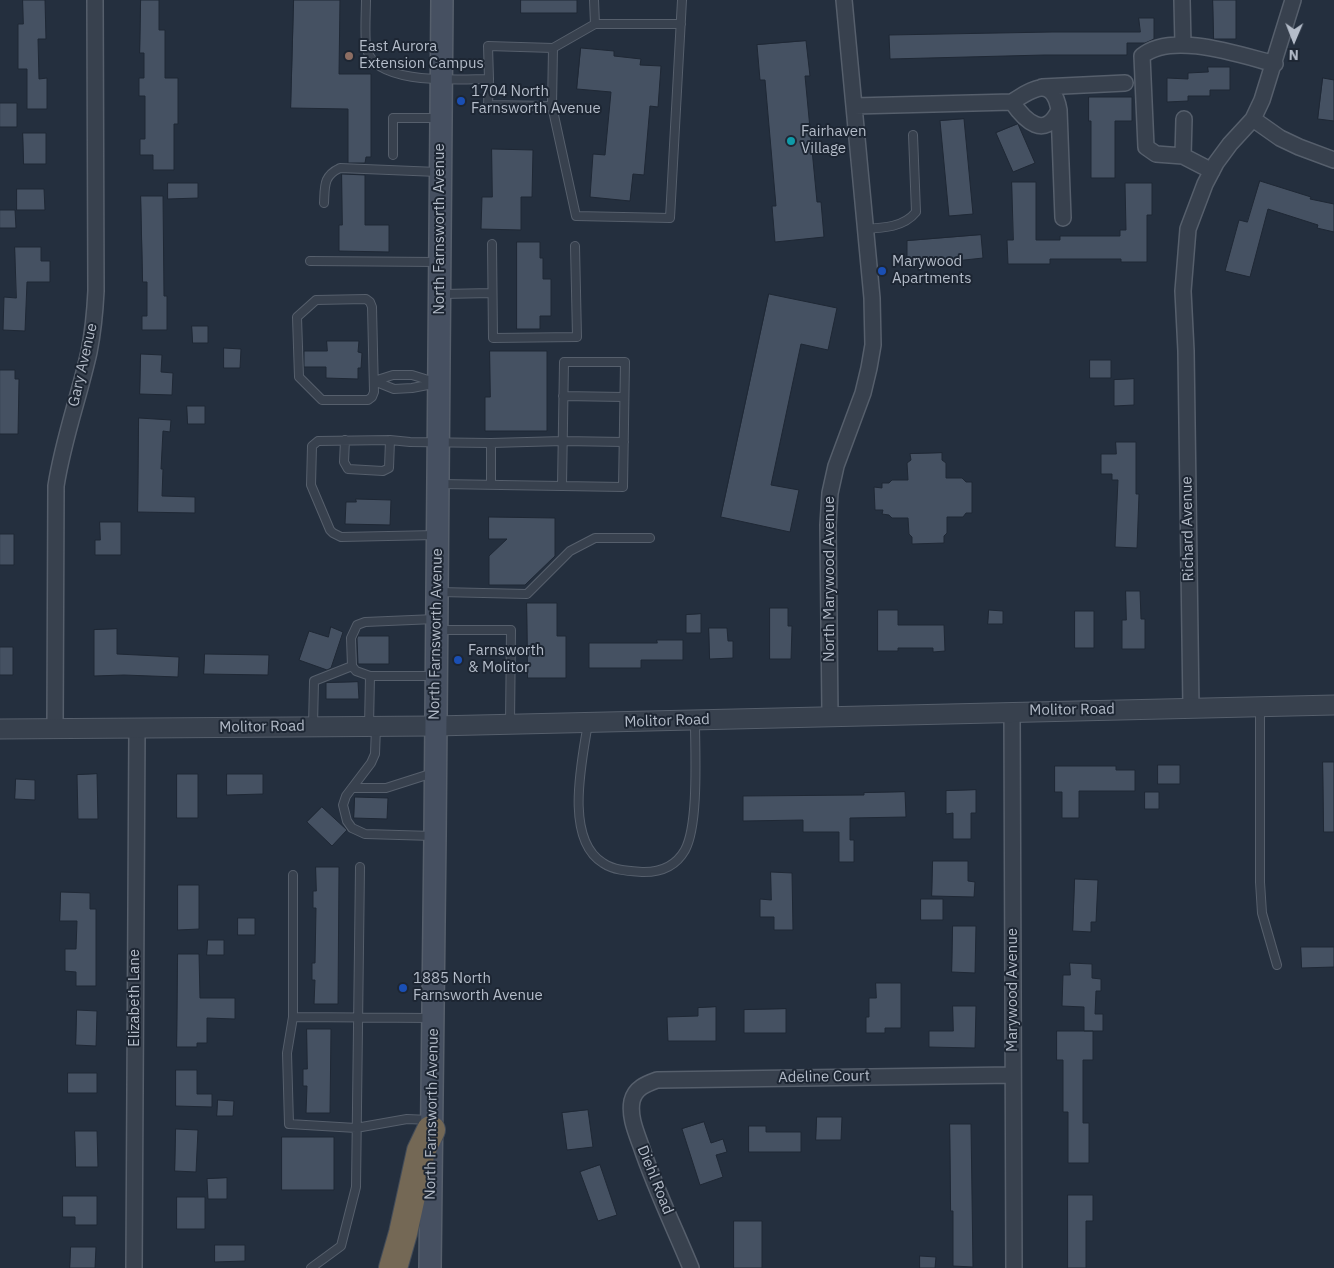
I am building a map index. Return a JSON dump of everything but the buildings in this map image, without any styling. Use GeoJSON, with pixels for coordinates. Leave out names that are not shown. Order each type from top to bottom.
{"type":"FeatureCollection","features":[{"type":"Feature","properties":{"kind":"highway"},"geometry":{"type":"LineString","coordinates":[[393,1268],[403,1234],[421,1151],[432,1125]]}},
{"type":"Feature","properties":{"kind":"main road","name":"North Farnsworth Avenue"},"geometry":{"type":"LineString","coordinates":[[430,1268],[438,592],[442,0]]}},
{"type":"Feature","properties":{"kind":"street","name":"Gary Avenue"},"geometry":{"type":"LineString","coordinates":[[54,729],[56,486],[60,458],[89,350],[96,291],[95,0]]}},
{"type":"Feature","properties":{"kind":"street","name":"North Marywood Avenue"},"geometry":{"type":"LineString","coordinates":[[830,716],[828,525],[830,493],[836,466],[863,393],[873,345],[872,298],[864,229],[844,0]]}},
{"type":"Feature","properties":{"kind":"street"},"geometry":{"type":"LineString","coordinates":[[1182,0],[1183,45]]}},
{"type":"Feature","properties":{"kind":"street","name":"Richard Avenue"},"geometry":{"type":"LineString","coordinates":[[1191,708],[1186,351],[1183,292],[1188,229],[1196,205],[1212,171],[1230,144],[1253,119],[1262,100],[1275,64],[1293,0]]}},
{"type":"Feature","properties":{"kind":"street"},"geometry":{"type":"LineString","coordinates":[[1212,171],[1183,156],[1156,154],[1146,147],[1142,56],[1149,50],[1164,46],[1191,45],[1275,64]]}},
{"type":"Feature","properties":{"kind":"street"},"geometry":{"type":"LineString","coordinates":[[854,106],[1012,102],[1040,87],[1125,83]]}},
{"type":"Feature","properties":{"kind":"street"},"geometry":{"type":"LineString","coordinates":[[1040,87],[1047,88],[1052,92],[1056,97],[1059,110],[1063,218]]}},
{"type":"Feature","properties":{"kind":"street"},"geometry":{"type":"LineString","coordinates":[[1012,102],[1025,119],[1043,126],[1052,122],[1059,110]]}},
{"type":"Feature","properties":{"kind":"street"},"geometry":{"type":"LineString","coordinates":[[1253,119],[1280,138],[1334,160]]}},
{"type":"Feature","properties":{"kind":"street"},"geometry":{"type":"LineString","coordinates":[[1183,156],[1184,120]]}},
{"type":"Feature","properties":{"kind":"street","name":"Molitor Road"},"geometry":{"type":"LineString","coordinates":[[0,729],[435,726],[1334,705]]}},
{"type":"Feature","properties":{"kind":"street","name":"Marywood Avenue"},"geometry":{"type":"LineString","coordinates":[[1012,712],[1014,1268]]}},
{"type":"Feature","properties":{"kind":"street","name":"Elizabeth Lane"},"geometry":{"type":"LineString","coordinates":[[134,1268],[137,729]]}},
{"type":"Feature","properties":{"kind":"street","name":"Adeline Court"},"geometry":{"type":"LineString","coordinates":[[637,1090],[657,1080],[1013,1074]]}},
{"type":"Feature","properties":{"kind":"street","name":"Diehl Road"},"geometry":{"type":"LineString","coordinates":[[637,1090],[632,1100],[634,1125],[651,1176],[691,1268]]}},
{"type":"Feature","properties":{"kind":"lane"},"geometry":{"type":"LineString","coordinates":[[366,0],[367,50],[372,58],[383,68],[412,77],[488,79]]}},
{"type":"Feature","properties":{"kind":"lane"},"geometry":{"type":"LineString","coordinates":[[594,0],[595,24]]}},
{"type":"Feature","properties":{"kind":"lane"},"geometry":{"type":"LineString","coordinates":[[553,48],[552,106],[576,216],[670,218],[682,0]]}},
{"type":"Feature","properties":{"kind":"lane"},"geometry":{"type":"LineString","coordinates":[[552,106],[488,105],[488,46],[553,48],[595,24],[681,24]]}},
{"type":"Feature","properties":{"kind":"lane"},"geometry":{"type":"LineString","coordinates":[[393,154],[393,118],[440,118]]}},
{"type":"Feature","properties":{"kind":"lane"},"geometry":{"type":"LineString","coordinates":[[864,229],[888,228],[910,220],[916,212],[913,135]]}},
{"type":"Feature","properties":{"kind":"lane"},"geometry":{"type":"LineString","coordinates":[[324,203],[325,181],[332,172],[340,168],[440,172]]}},
{"type":"Feature","properties":{"kind":"lane"},"geometry":{"type":"LineString","coordinates":[[492,244],[493,338],[576,337],[575,246]]}},
{"type":"Feature","properties":{"kind":"lane"},"geometry":{"type":"LineString","coordinates":[[310,261],[439,262]]}},
{"type":"Feature","properties":{"kind":"lane"},"geometry":{"type":"LineString","coordinates":[[439,294],[492,293]]}},
{"type":"Feature","properties":{"kind":"lane"},"geometry":{"type":"LineString","coordinates":[[366,299],[370,302],[372,307],[374,381],[374,392],[368,400],[322,400],[299,378],[297,317],[316,300],[366,299]]}},
{"type":"Feature","properties":{"kind":"lane"},"geometry":{"type":"LineString","coordinates":[[438,484],[562,486],[623,486],[625,362],[564,362],[562,486]]}},
{"type":"Feature","properties":{"kind":"lane"},"geometry":{"type":"LineString","coordinates":[[374,381],[392,375],[412,375],[438,383]]}},
{"type":"Feature","properties":{"kind":"lane"},"geometry":{"type":"LineString","coordinates":[[374,381],[394,389],[438,383]]}},
{"type":"Feature","properties":{"kind":"lane"},"geometry":{"type":"LineString","coordinates":[[564,396],[624,397]]}},
{"type":"Feature","properties":{"kind":"lane"},"geometry":{"type":"LineString","coordinates":[[345,440],[344,462],[348,469],[382,471],[389,468],[390,440]]}},
{"type":"Feature","properties":{"kind":"lane"},"geometry":{"type":"LineString","coordinates":[[438,535],[341,536],[333,534],[312,489],[312,446],[318,441],[345,440],[491,443],[624,442]]}},
{"type":"Feature","properties":{"kind":"lane"},"geometry":{"type":"LineString","coordinates":[[491,443],[491,485]]}},
{"type":"Feature","properties":{"kind":"lane"},"geometry":{"type":"LineString","coordinates":[[438,592],[527,594],[570,551],[595,538],[650,538]]}},
{"type":"Feature","properties":{"kind":"lane"},"geometry":{"type":"LineString","coordinates":[[436,676],[370,676],[356,671],[352,666],[351,638],[357,625],[365,622],[511,630],[510,724]]}},
{"type":"Feature","properties":{"kind":"lane"},"geometry":{"type":"LineString","coordinates":[[313,727],[314,681],[352,666]]}},
{"type":"Feature","properties":{"kind":"lane"},"geometry":{"type":"LineString","coordinates":[[370,676],[375,754],[371,763],[346,796],[343,806],[347,821],[352,828],[365,834],[435,836]]}},
{"type":"Feature","properties":{"kind":"lane"},"geometry":{"type":"LineString","coordinates":[[1260,706],[1260,882],[1262,913],[1277,965]]}},
{"type":"Feature","properties":{"kind":"lane"},"geometry":{"type":"LineString","coordinates":[[588,723],[582,761],[578,817],[583,838],[593,855],[604,864],[621,870],[652,872],[667,868],[678,860],[690,836],[696,768],[695,720]]}},
{"type":"Feature","properties":{"kind":"lane"},"geometry":{"type":"LineString","coordinates":[[352,788],[386,788],[435,772]]}},
{"type":"Feature","properties":{"kind":"lane"},"geometry":{"type":"LineString","coordinates":[[312,1268],[341,1246],[356,1187],[360,868]]}},
{"type":"Feature","properties":{"kind":"lane"},"geometry":{"type":"LineString","coordinates":[[293,876],[293,1017],[287,1053],[288,1124],[356,1128],[407,1119],[432,1125]]}},
{"type":"Feature","properties":{"kind":"lane"},"geometry":{"type":"LineString","coordinates":[[293,1017],[433,1018]]}},
{"type":"Feature","properties":{"kind":"place","name":"East Aurora Extension Campus"},"geometry":{"type":"Point","coordinates":[349,56]}},
{"type":"Feature","properties":{"kind":"place","name":"1704 North Farnsworth Avenue"},"geometry":{"type":"Point","coordinates":[461,101]}},
{"type":"Feature","properties":{"kind":"place","name":"Fairhaven Village"},"geometry":{"type":"Point","coordinates":[791,141]}},
{"type":"Feature","properties":{"kind":"place","name":"Marywood Apartments"},"geometry":{"type":"Point","coordinates":[882,271]}},
{"type":"Feature","properties":{"kind":"place","name":"Farnsworth & Molitor"},"geometry":{"type":"Point","coordinates":[458,660]}},
{"type":"Feature","properties":{"kind":"place","name":"1885 North Farnsworth Avenue"},"geometry":{"type":"Point","coordinates":[403,988]}}]}
